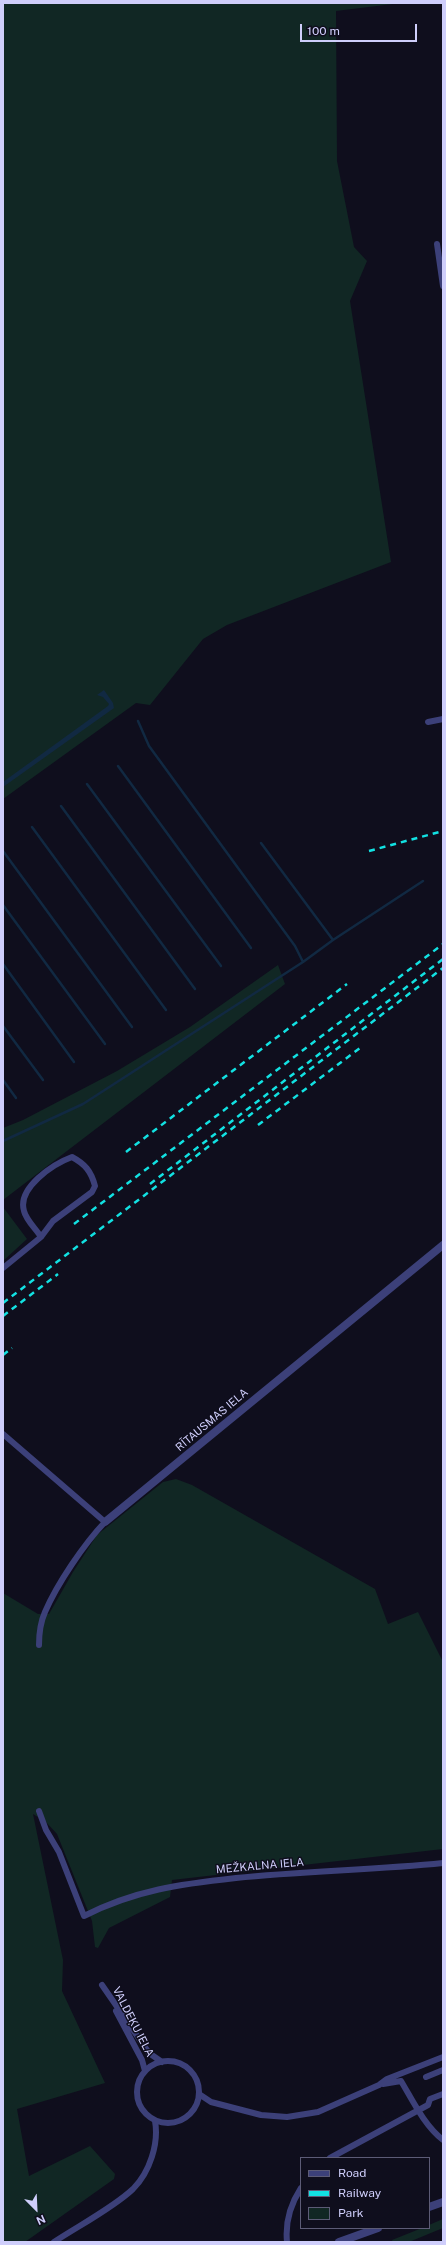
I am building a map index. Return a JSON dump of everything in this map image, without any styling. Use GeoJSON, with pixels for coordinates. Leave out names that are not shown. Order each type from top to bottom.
{"type":"FeatureCollection","features":[{"type":"Feature","properties":{"kind":"street"},"geometry":{"type":"LineString","coordinates":[[436,244],[443,286]]}},
{"type":"Feature","properties":{"kind":"street"},"geometry":{"type":"LineString","coordinates":[[428,722],[443,719]]}},
{"type":"Feature","properties":{"kind":"street"},"geometry":{"type":"LineString","coordinates":[[3,1268],[41,1237],[53,1221],[92,1192],[95,1186],[92,1176],[84,1164],[72,1157],[62,1161],[27,1188],[23,1202],[24,1212],[41,1237]]}},
{"type":"Feature","properties":{"kind":"street","name":"RĪTAUSMAS IELA"},"geometry":{"type":"LineString","coordinates":[[38,1645],[44,1613],[72,1566],[96,1531],[105,1522],[443,1245]]}},
{"type":"Feature","properties":{"kind":"street"},"geometry":{"type":"LineString","coordinates":[[3,1434],[105,1522]]}},
{"type":"Feature","properties":{"kind":"street","name":"MEŽKALNA IELA"},"geometry":{"type":"LineString","coordinates":[[40,1811],[46,1830],[59,1852],[84,1916],[130,1897],[186,1883],[443,1863]]}},
{"type":"Feature","properties":{"kind":"street","name":"VALDEĶU IELA"},"geometry":{"type":"LineString","coordinates":[[145,2070],[142,2060],[102,1985],[149,2053],[162,2062]]}},
{"type":"Feature","properties":{"kind":"street"},"geometry":{"type":"LineString","coordinates":[[54,2242],[133,2188],[146,2169],[156,2145],[155,2121],[170,2124],[183,2119],[194,2110],[199,2094],[211,2102],[261,2115],[286,2117],[318,2112],[379,2085],[388,2079],[443,2057]]}},
{"type":"Feature","properties":{"kind":"street","name":"VALDEĶU IELA"},"geometry":{"type":"LineString","coordinates":[[155,2121],[144,2113],[138,2102],[137,2085],[145,2070],[162,2062],[178,2063],[188,2069],[196,2078],[199,2094]]}},
{"type":"Feature","properties":{"kind":"street"},"geometry":{"type":"LineString","coordinates":[[426,2076],[443,2070]]}},
{"type":"Feature","properties":{"kind":"street"},"geometry":{"type":"LineString","coordinates":[[379,2085],[401,2081],[418,2111],[435,2134],[443,2140]]}},
{"type":"Feature","properties":{"kind":"street"},"geometry":{"type":"LineString","coordinates":[[332,2157],[418,2111],[428,2105],[430,2099],[443,2094]]}},
{"type":"Feature","properties":{"kind":"street"},"geometry":{"type":"LineString","coordinates":[[287,2242],[288,2216],[300,2190]]}},
{"type":"Feature","properties":{"kind":"street"},"geometry":{"type":"LineString","coordinates":[[430,2207],[443,2202]]}},
{"type":"Feature","properties":{"kind":"street"},"geometry":{"type":"LineString","coordinates":[[339,2242],[375,2229]]}},
{"type":"Feature","properties":{"kind":"green space"},"geometry":{"type":"Polygon","coordinates":[[[3,3],[401,3],[336,11],[337,161],[354,247],[367,261],[350,301],[391,562],[227,625],[203,639],[150,705],[136,703],[3,799],[3,3]]]}},
{"type":"Feature","properties":{"kind":"green space"},"geometry":{"type":"Polygon","coordinates":[[[278,965],[285,984],[3,1200],[3,1128],[23,1120],[117,1071],[190,1027],[278,965]]]}},
{"type":"Feature","properties":{"kind":"green space"},"geometry":{"type":"Polygon","coordinates":[[[3,1207],[27,1239],[3,1261],[3,1207]]]}},
{"type":"Feature","properties":{"kind":"green space"},"geometry":{"type":"Polygon","coordinates":[[[176,1479],[192,1485],[375,1589],[388,1624],[418,1612],[443,1662],[443,1849],[172,1880],[170,1897],[109,1928],[98,1948],[95,1947],[92,1921],[57,1834],[46,1822],[33,1814],[63,1960],[62,1991],[105,2083],[17,2109],[29,2176],[90,2146],[115,2174],[114,2179],[25,2242],[3,2242],[3,1593],[38,1614],[49,1614],[73,1572],[97,1535],[163,1482],[176,1479]]]}},
{"type":"Feature","properties":{"kind":"green space"},"geometry":{"type":"Polygon","coordinates":[[[443,2219],[443,2228],[409,2242],[393,2242],[392,2240],[420,2229],[430,2229],[430,2225],[443,2219]]]}},
{"type":"Feature","properties":{"kind":"water"},"geometry":{"type":"Polygon","coordinates":[[[104,690],[113,703],[114,708],[3,787],[3,782],[108,706],[109,704],[103,697],[97,695],[104,690]]]}},
{"type":"Feature","properties":{"kind":"waterway"},"geometry":{"type":"LineString","coordinates":[[138,721],[149,746],[295,946],[303,962]]}},
{"type":"Feature","properties":{"kind":"waterway"},"geometry":{"type":"LineString","coordinates":[[118,766],[251,948]]}},
{"type":"Feature","properties":{"kind":"waterway"},"geometry":{"type":"LineString","coordinates":[[87,784],[221,966]]}},
{"type":"Feature","properties":{"kind":"waterway"},"geometry":{"type":"LineString","coordinates":[[61,806],[195,989]]}},
{"type":"Feature","properties":{"kind":"waterway"},"geometry":{"type":"LineString","coordinates":[[32,827],[166,1010]]}},
{"type":"Feature","properties":{"kind":"waterway"},"geometry":{"type":"LineString","coordinates":[[261,843],[333,940]]}},
{"type":"Feature","properties":{"kind":"waterway"},"geometry":{"type":"LineString","coordinates":[[3,851],[132,1027]]}},
{"type":"Feature","properties":{"kind":"waterway"},"geometry":{"type":"LineString","coordinates":[[3,1141],[83,1104],[303,962],[333,940],[423,881]]}},
{"type":"Feature","properties":{"kind":"waterway"},"geometry":{"type":"LineString","coordinates":[[3,905],[105,1044]]}},
{"type":"Feature","properties":{"kind":"waterway"},"geometry":{"type":"LineString","coordinates":[[3,964],[74,1062]]}},
{"type":"Feature","properties":{"kind":"waterway"},"geometry":{"type":"LineString","coordinates":[[3,1026],[43,1080]]}},
{"type":"Feature","properties":{"kind":"waterway"},"geometry":{"type":"LineString","coordinates":[[3,1080],[16,1098]]}},
{"type":"Feature","properties":{"kind":"railway"},"geometry":{"type":"LineString","coordinates":[[369,851],[443,831]]}},
{"type":"Feature","properties":{"kind":"railway"},"geometry":{"type":"LineString","coordinates":[[74,1224],[443,944]]}},
{"type":"Feature","properties":{"kind":"railway"},"geometry":{"type":"LineString","coordinates":[[150,1184],[443,959]]}},
{"type":"Feature","properties":{"kind":"railway"},"geometry":{"type":"LineString","coordinates":[[3,1303],[443,968]]}},
{"type":"Feature","properties":{"kind":"railway"},"geometry":{"type":"LineString","coordinates":[[126,1152],[347,984]]}},
{"type":"Feature","properties":{"kind":"railway"},"geometry":{"type":"LineString","coordinates":[[258,1125],[360,1048]]}},
{"type":"Feature","properties":{"kind":"railway"},"geometry":{"type":"LineString","coordinates":[[3,1316],[58,1274]]}},
{"type":"Feature","properties":{"kind":"railway"},"geometry":{"type":"LineString","coordinates":[[3,1355],[12,1348]]}}]}
